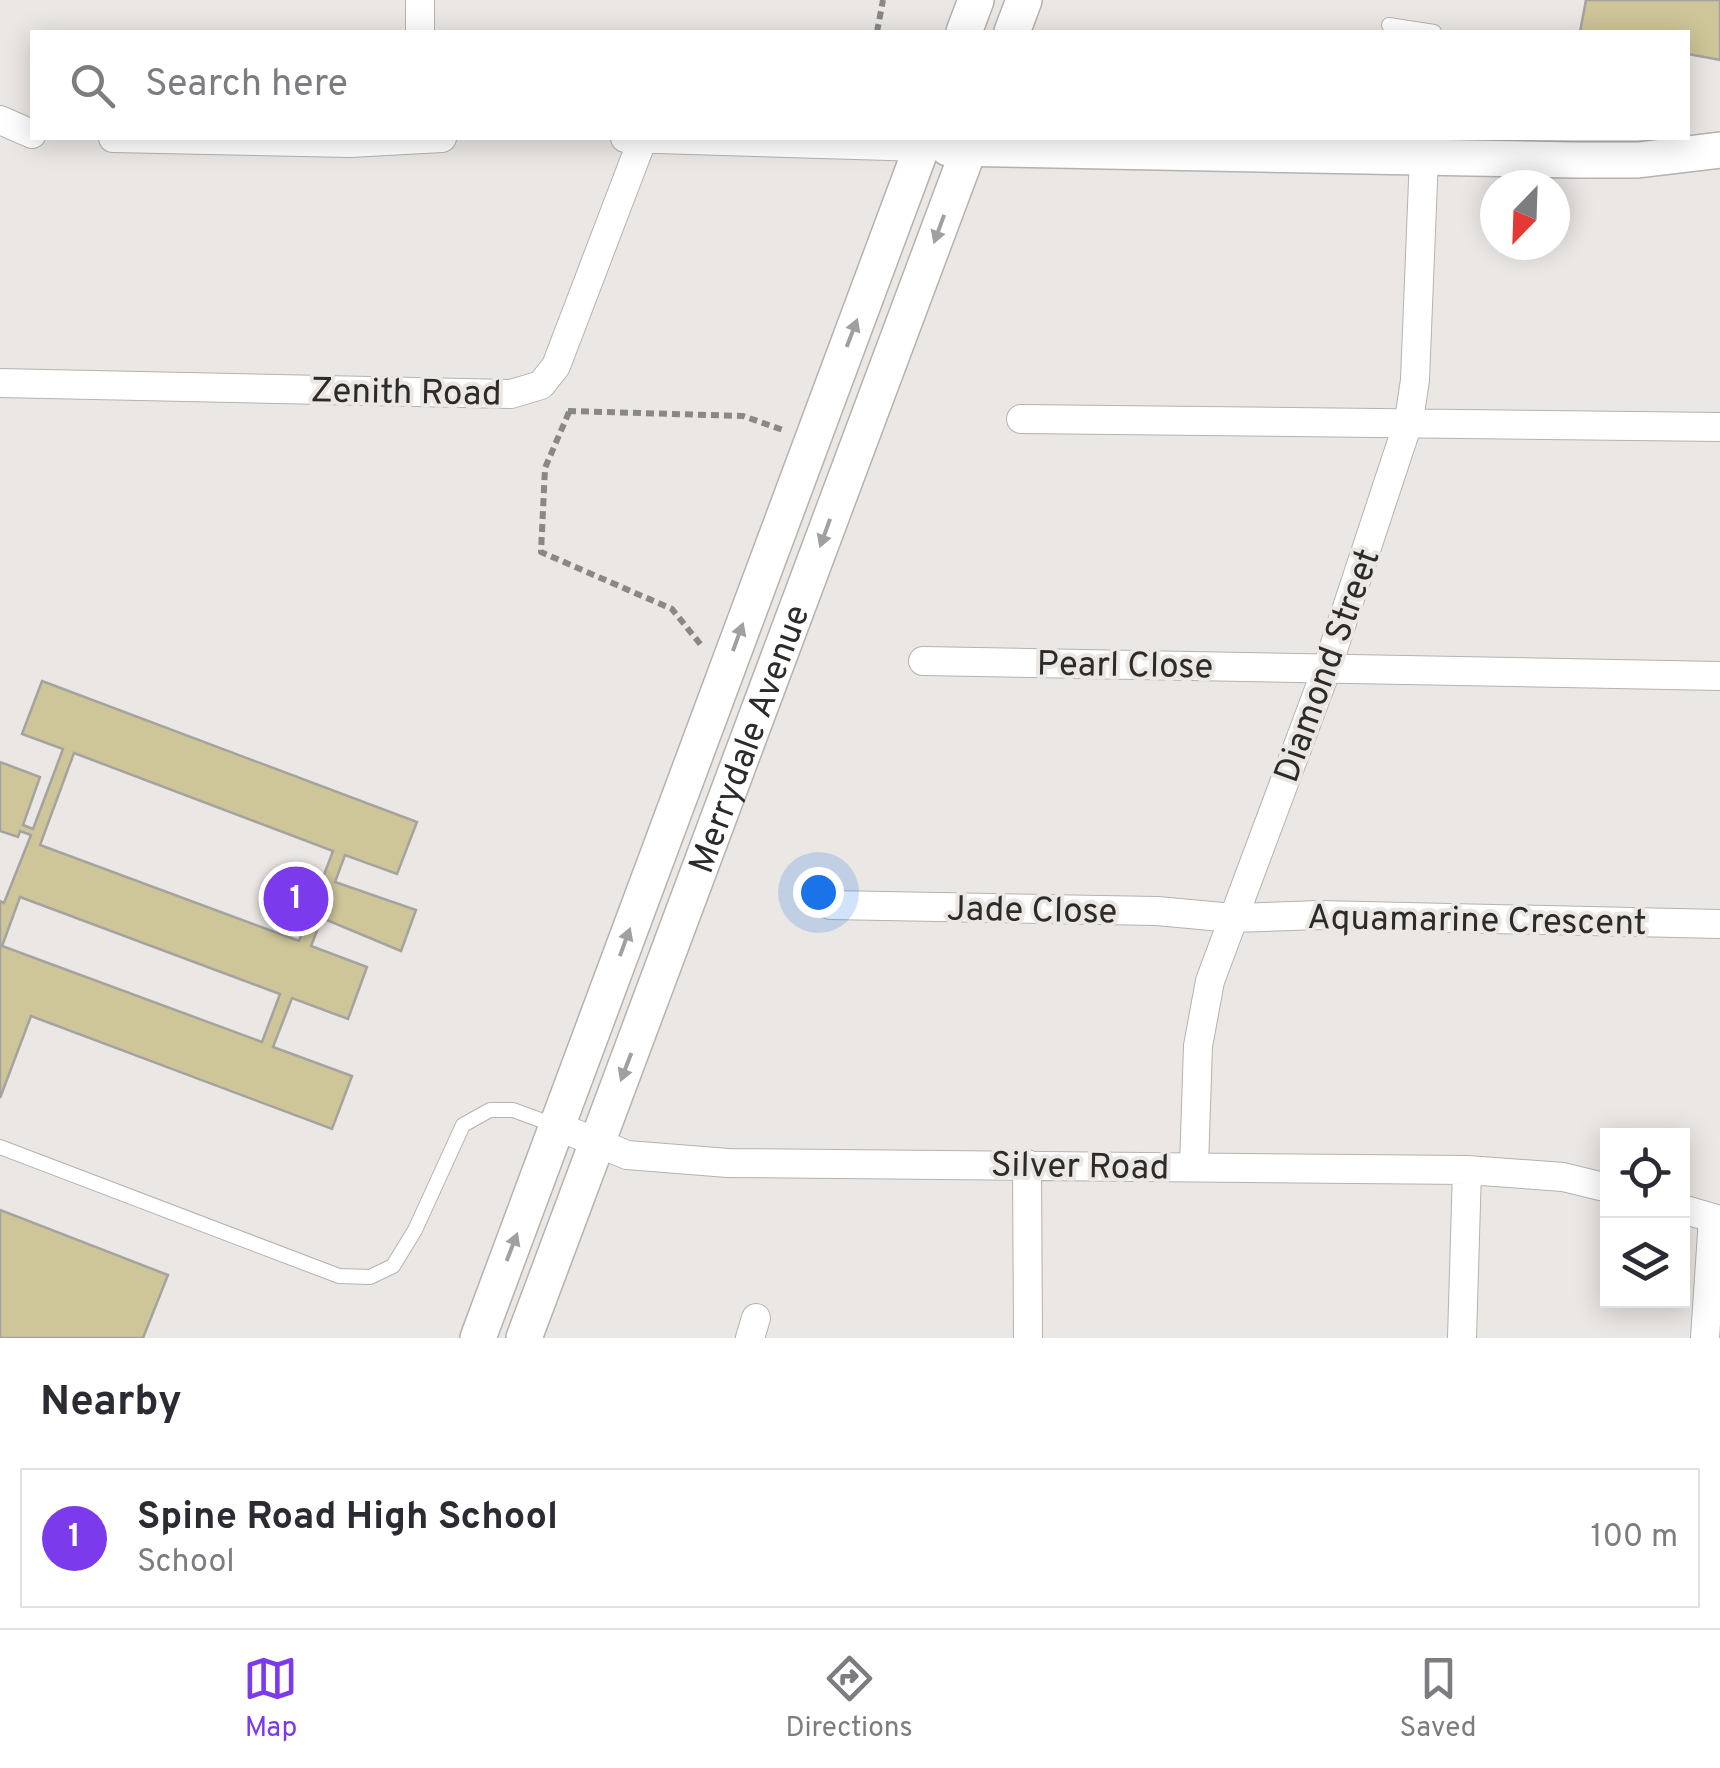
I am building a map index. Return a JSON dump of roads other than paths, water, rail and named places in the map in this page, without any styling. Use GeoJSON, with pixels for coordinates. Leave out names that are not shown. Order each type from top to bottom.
{"type":"FeatureCollection","features":[{"type":"Feature","properties":{"kind":"street"},"geometry":{"type":"LineString","coordinates":[[420,0],[420,30]]}},
{"type":"Feature","properties":{"kind":"street"},"geometry":{"type":"LineString","coordinates":[[965,30],[976,0]]}},
{"type":"Feature","properties":{"kind":"street"},"geometry":{"type":"LineString","coordinates":[[1013,30],[1024,0]]}},
{"type":"Feature","properties":{"kind":"street"},"geometry":{"type":"LineString","coordinates":[[0,120],[30,133]]}},
{"type":"Feature","properties":{"kind":"street"},"geometry":{"type":"LineString","coordinates":[[208,140],[395,140]]}},
{"type":"Feature","properties":{"kind":"street","name":"Zenith Road"},"geometry":{"type":"LineString","coordinates":[[0,383],[492,394],[532,390],[556,366],[641,140]]}},
{"type":"Feature","properties":{"kind":"street"},"geometry":{"type":"LineString","coordinates":[[782,140],[1446,150],[1638,160],[1720,150]]}},
{"type":"Feature","properties":{"kind":"street","name":"Merrydale Avenue"},"geometry":{"type":"LineString","coordinates":[[478,1338],[923,142]]}},
{"type":"Feature","properties":{"kind":"street","name":"Merrydale Avenue"},"geometry":{"type":"LineString","coordinates":[[524,1338],[971,143]]}},
{"type":"Feature","properties":{"kind":"street","name":"Diamond Street"},"geometry":{"type":"LineString","coordinates":[[1194,1166],[1201,1014],[1326,668],[1408,420],[1446,150]]}},
{"type":"Feature","properties":{"kind":"street"},"geometry":{"type":"LineString","coordinates":[[1021,419],[1408,420],[1720,427]]}},
{"type":"Feature","properties":{"kind":"street","name":"Pearl Close"},"geometry":{"type":"LineString","coordinates":[[922,661],[1326,668]]}},
{"type":"Feature","properties":{"kind":"street"},"geometry":{"type":"LineString","coordinates":[[1326,668],[1720,676]]}},
{"type":"Feature","properties":{"kind":"street","name":"Jade Close"},"geometry":{"type":"LineString","coordinates":[[831,905],[1157,910],[1233,918]]}},
{"type":"Feature","properties":{"kind":"street","name":"Aquamarine Crescent"},"geometry":{"type":"LineString","coordinates":[[1233,918],[1320,915],[1720,924]]}},
{"type":"Feature","properties":{"kind":"street","name":"Silver Road"},"geometry":{"type":"LineString","coordinates":[[557,1126],[627,1155],[728,1163],[1467,1170],[1563,1177],[1600,1186]]}},
{"type":"Feature","properties":{"kind":"street"},"geometry":{"type":"LineString","coordinates":[[1028,1164],[1028,1338]]}},
{"type":"Feature","properties":{"kind":"street"},"geometry":{"type":"LineString","coordinates":[[1462,1338],[1467,1170]]}},
{"type":"Feature","properties":{"kind":"street"},"geometry":{"type":"LineString","coordinates":[[1690,1211],[1717,1219],[1705,1338]]}},
{"type":"Feature","properties":{"kind":"lane"},"geometry":{"type":"LineString","coordinates":[[1389,25],[1421,30]]}},
{"type":"Feature","properties":{"kind":"lane"},"geometry":{"type":"LineString","coordinates":[[0,1147],[339,1276],[370,1276],[393,1266],[415,1230],[463,1126],[490,1110],[514,1110],[557,1126]]}},
{"type":"Feature","properties":{"kind":"place","name":"Spine Road High School"},"geometry":{"type":"Point","coordinates":[296,899]}}]}
